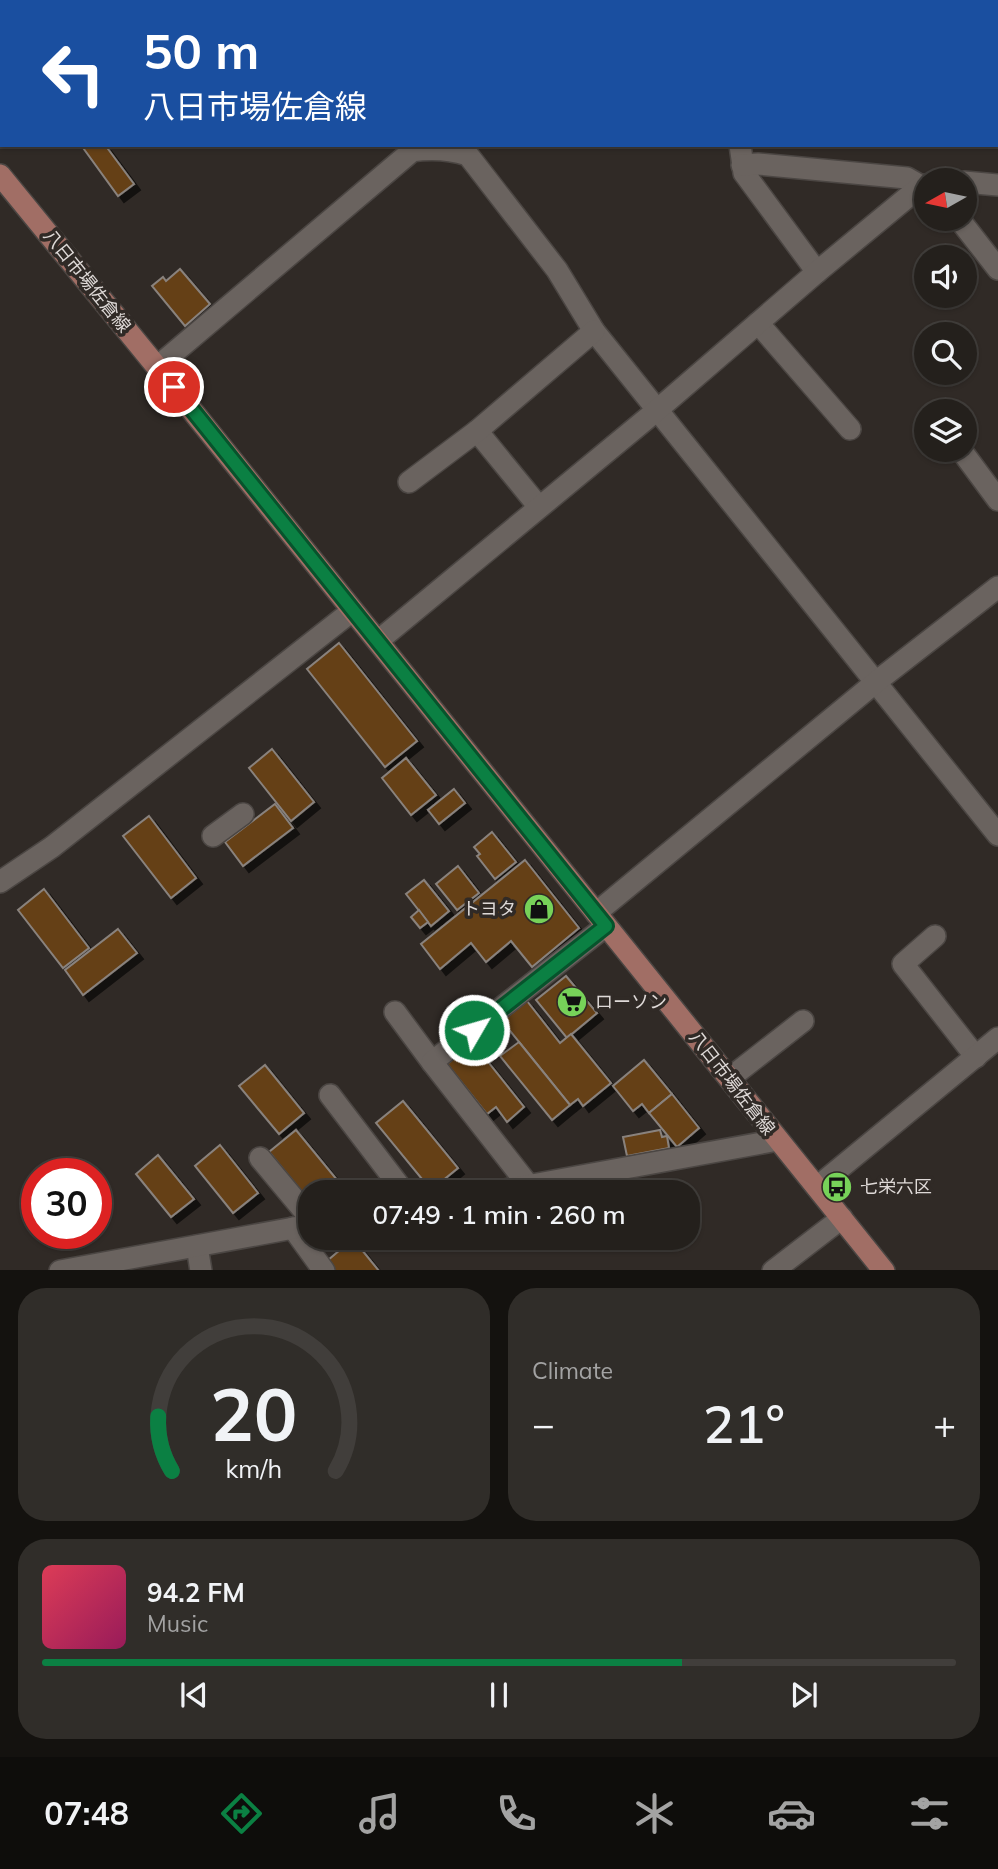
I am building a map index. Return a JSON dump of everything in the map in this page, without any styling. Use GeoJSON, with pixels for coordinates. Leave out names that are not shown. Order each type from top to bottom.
{"type":"FeatureCollection","features":[{"type":"Feature","properties":{"kind":"main road","name":"八日市場佐倉線"},"geometry":{"type":"LineString","coordinates":[[0,175],[158,367],[884,1270]]}},
{"type":"Feature","properties":{"kind":"street"},"geometry":{"type":"LineString","coordinates":[[158,367],[412,151],[425,149],[468,155],[557,270],[594,331],[656,411],[998,835]]}},
{"type":"Feature","properties":{"kind":"street"},"geometry":{"type":"LineString","coordinates":[[741,155],[758,164],[907,178],[914,182]]}},
{"type":"Feature","properties":{"kind":"street"},"geometry":{"type":"LineString","coordinates":[[741,155],[744,173],[817,272]]}},
{"type":"Feature","properties":{"kind":"street"},"geometry":{"type":"LineString","coordinates":[[977,183],[998,185]]}},
{"type":"Feature","properties":{"kind":"street"},"geometry":{"type":"LineString","coordinates":[[378,641],[914,193]]}},
{"type":"Feature","properties":{"kind":"street"},"geometry":{"type":"LineString","coordinates":[[968,231],[998,269]]}},
{"type":"Feature","properties":{"kind":"street"},"geometry":{"type":"LineString","coordinates":[[758,323],[850,429]]}},
{"type":"Feature","properties":{"kind":"street"},"geometry":{"type":"LineString","coordinates":[[409,482],[477,431],[594,331]]}},
{"type":"Feature","properties":{"kind":"street"},"geometry":{"type":"LineString","coordinates":[[477,431],[539,507]]}},
{"type":"Feature","properties":{"kind":"street"},"geometry":{"type":"LineString","coordinates":[[970,462],[998,500]]}},
{"type":"Feature","properties":{"kind":"street"},"geometry":{"type":"LineString","coordinates":[[432,1062],[876,682],[998,587]]}},
{"type":"Feature","properties":{"kind":"street"},"geometry":{"type":"LineString","coordinates":[[0,882],[52,847],[352,611]]}},
{"type":"Feature","properties":{"kind":"street"},"geometry":{"type":"LineString","coordinates":[[213,836],[243,814]]}},
{"type":"Feature","properties":{"kind":"street"},"geometry":{"type":"LineString","coordinates":[[935,936],[903,964],[976,1056]]}},
{"type":"Feature","properties":{"kind":"street"},"geometry":{"type":"LineString","coordinates":[[395,1012],[524,1180]]}},
{"type":"Feature","properties":{"kind":"street"},"geometry":{"type":"LineString","coordinates":[[728,1076],[735,1074],[803,1021]]}},
{"type":"Feature","properties":{"kind":"street"},"geometry":{"type":"LineString","coordinates":[[817,1187],[998,1038]]}},
{"type":"Feature","properties":{"kind":"street"},"geometry":{"type":"LineString","coordinates":[[330,1095],[395,1180]]}},
{"type":"Feature","properties":{"kind":"street"},"geometry":{"type":"LineString","coordinates":[[561,1180],[778,1140]]}},
{"type":"Feature","properties":{"kind":"street"},"geometry":{"type":"LineString","coordinates":[[260,1158],[298,1215]]}},
{"type":"Feature","properties":{"kind":"street"},"geometry":{"type":"LineString","coordinates":[[773,1270],[842,1218]]}},
{"type":"Feature","properties":{"kind":"street"},"geometry":{"type":"LineString","coordinates":[[60,1270],[100,1267],[298,1225]]}},
{"type":"Feature","properties":{"kind":"street"},"geometry":{"type":"LineString","coordinates":[[197,1246],[201,1270]]}},
{"type":"Feature","properties":{"kind":"street"},"geometry":{"type":"LineString","coordinates":[[315,1250],[324,1270]]}},
{"type":"Feature","properties":{"kind":"building"},"geometry":{"type":"Polygon","coordinates":[[[82,147],[106,147],[134,184],[118,196],[82,147]]]}},
{"type":"Feature","properties":{"kind":"building"},"geometry":{"type":"Polygon","coordinates":[[[180,269],[210,304],[185,326],[152,286],[163,277],[166,281],[180,269]]]}},
{"type":"Feature","properties":{"kind":"building"},"geometry":{"type":"Polygon","coordinates":[[[339,643],[417,741],[385,767],[307,669],[339,643]]]}},
{"type":"Feature","properties":{"kind":"building"},"geometry":{"type":"Polygon","coordinates":[[[272,749],[314,802],[291,821],[249,768],[272,749]]]}},
{"type":"Feature","properties":{"kind":"building"},"geometry":{"type":"Polygon","coordinates":[[[406,758],[436,795],[411,815],[382,778],[406,758]]]}},
{"type":"Feature","properties":{"kind":"building"},"geometry":{"type":"Polygon","coordinates":[[[454,789],[465,803],[439,824],[428,810],[454,789]]]}},
{"type":"Feature","properties":{"kind":"building"},"geometry":{"type":"Polygon","coordinates":[[[275,804],[293,828],[243,866],[225,842],[275,804]]]}},
{"type":"Feature","properties":{"kind":"building"},"geometry":{"type":"Polygon","coordinates":[[[149,816],[196,878],[171,898],[123,836],[149,816]]]}},
{"type":"Feature","properties":{"kind":"building"},"geometry":{"type":"Polygon","coordinates":[[[492,832],[516,862],[495,879],[477,856],[480,854],[474,847],[492,832]]]}},
{"type":"Feature","properties":{"kind":"building"},"geometry":{"type":"Polygon","coordinates":[[[525,860],[579,928],[532,967],[511,941],[486,962],[471,943],[440,969],[421,944],[525,860]]]}},
{"type":"Feature","properties":{"kind":"building"},"geometry":{"type":"Polygon","coordinates":[[[458,866],[479,893],[457,910],[436,884],[458,866]]]}},
{"type":"Feature","properties":{"kind":"building"},"geometry":{"type":"Polygon","coordinates":[[[424,880],[449,911],[431,926],[406,894],[424,880]]]}},
{"type":"Feature","properties":{"kind":"building"},"geometry":{"type":"Polygon","coordinates":[[[44,889],[89,948],[63,968],[18,910],[44,889]]]}},
{"type":"Feature","properties":{"kind":"building"},"geometry":{"type":"Polygon","coordinates":[[[419,910],[428,922],[420,928],[411,917],[419,910]]]}},
{"type":"Feature","properties":{"kind":"building"},"geometry":{"type":"Polygon","coordinates":[[[118,929],[137,953],[83,995],[65,970],[118,929]]]}},
{"type":"Feature","properties":{"kind":"building"},"geometry":{"type":"Polygon","coordinates":[[[566,976],[597,1013],[567,1038],[536,1000],[566,976]]]}},
{"type":"Feature","properties":{"kind":"building"},"geometry":{"type":"Polygon","coordinates":[[[527,1001],[560,1043],[571,1034],[611,1083],[583,1106],[578,1099],[570,1105],[502,1021],[527,1001]]]}},
{"type":"Feature","properties":{"kind":"building"},"geometry":{"type":"Polygon","coordinates":[[[519,1042],[570,1105],[552,1120],[500,1056],[519,1042]]]}},
{"type":"Feature","properties":{"kind":"building"},"geometry":{"type":"Polygon","coordinates":[[[473,1043],[524,1107],[507,1122],[496,1107],[487,1114],[447,1064],[473,1043]]]}},
{"type":"Feature","properties":{"kind":"building"},"geometry":{"type":"Polygon","coordinates":[[[644,1060],[672,1094],[649,1113],[642,1104],[633,1111],[613,1086],[644,1060]]]}},
{"type":"Feature","properties":{"kind":"building"},"geometry":{"type":"Polygon","coordinates":[[[265,1065],[304,1113],[279,1134],[239,1086],[265,1065]]]}},
{"type":"Feature","properties":{"kind":"building"},"geometry":{"type":"Polygon","coordinates":[[[672,1094],[699,1128],[677,1147],[649,1113],[672,1094]]]}},
{"type":"Feature","properties":{"kind":"building"},"geometry":{"type":"Polygon","coordinates":[[[403,1101],[458,1168],[443,1180],[423,1180],[376,1123],[403,1101]]]}},
{"type":"Feature","properties":{"kind":"building"},"geometry":{"type":"Polygon","coordinates":[[[296,1130],[337,1180],[298,1180],[298,1187],[269,1152],[296,1130]]]}},
{"type":"Feature","properties":{"kind":"building"},"geometry":{"type":"Polygon","coordinates":[[[660,1130],[662,1137],[667,1136],[669,1148],[627,1156],[623,1137],[660,1130]]]}},
{"type":"Feature","properties":{"kind":"building"},"geometry":{"type":"Polygon","coordinates":[[[220,1145],[258,1193],[233,1213],[195,1166],[220,1145]]]}},
{"type":"Feature","properties":{"kind":"building"},"geometry":{"type":"Polygon","coordinates":[[[158,1155],[194,1199],[171,1217],[136,1174],[158,1155]]]}},
{"type":"Feature","properties":{"kind":"building"},"geometry":{"type":"Polygon","coordinates":[[[340,1250],[362,1250],[378,1270],[333,1270],[327,1261],[340,1250]]]}},
{"type":"Feature","properties":{"kind":"place","name":"トヨタ"},"geometry":{"type":"Point","coordinates":[539,909]}},
{"type":"Feature","properties":{"kind":"place","name":"ローソン"},"geometry":{"type":"Point","coordinates":[572,1002]}},
{"type":"Feature","properties":{"kind":"place","name":"七栄六区"},"geometry":{"type":"Point","coordinates":[837,1187]}},
{"type":"Feature","properties":{"kind":"route"},"geometry":{"type":"LineString","coordinates":[[174,387],[606,926],[474,1030]]}}]}
